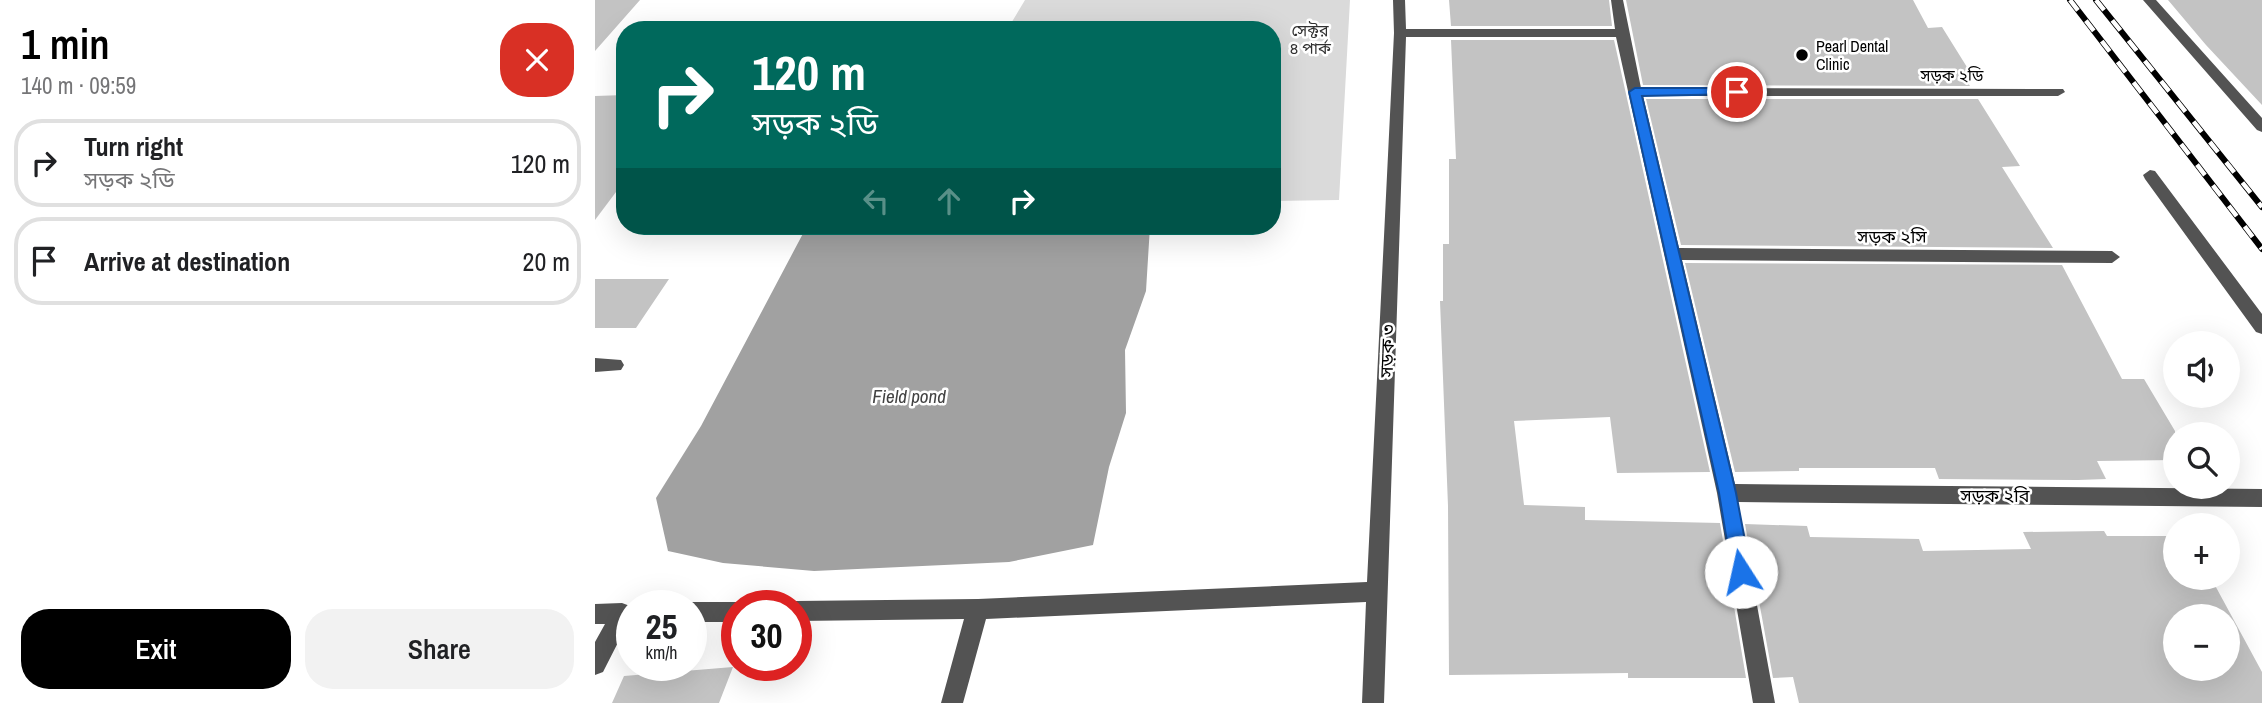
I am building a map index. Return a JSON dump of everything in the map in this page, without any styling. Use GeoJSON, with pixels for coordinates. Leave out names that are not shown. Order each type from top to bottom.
{"type":"FeatureCollection","features":[{"type":"Feature","properties":{"kind":"street","name":"সড়ক ৩"},"geometry":{"type":"LineString","coordinates":[[1373,703],[1400,33],[1399,0]]}},
{"type":"Feature","properties":{"kind":"street"},"geometry":{"type":"LineString","coordinates":[[1617,0],[1635,92],[1727,493],[1764,703]]}},
{"type":"Feature","properties":{"kind":"street"},"geometry":{"type":"LineString","coordinates":[[2149,0],[2262,127]]}},
{"type":"Feature","properties":{"kind":"street"},"geometry":{"type":"LineString","coordinates":[[1400,33],[1622,33]]}},
{"type":"Feature","properties":{"kind":"street","name":"সড়ক ২ডি"},"geometry":{"type":"LineString","coordinates":[[1635,92],[2058,92]]}},
{"type":"Feature","properties":{"kind":"street"},"geometry":{"type":"LineString","coordinates":[[2150,175],[2262,327]]}},
{"type":"Feature","properties":{"kind":"street","name":"সড়ক ২সি"},"geometry":{"type":"LineString","coordinates":[[1672,254],[2112,257]]}},
{"type":"Feature","properties":{"kind":"street"},"geometry":{"type":"LineString","coordinates":[[595,365],[615,365]]}},
{"type":"Feature","properties":{"kind":"street","name":"সড়ক ২বি"},"geometry":{"type":"LineString","coordinates":[[1727,493],[2262,498]]}},
{"type":"Feature","properties":{"kind":"street"},"geometry":{"type":"LineString","coordinates":[[812,611],[978,609],[1377,592]]}},
{"type":"Feature","properties":{"kind":"street"},"geometry":{"type":"LineString","coordinates":[[952,703],[978,609]]}},
{"type":"Feature","properties":{"kind":"street"},"geometry":{"type":"LineString","coordinates":[[595,614],[616,613]]}},
{"type":"Feature","properties":{"kind":"street"},"geometry":{"type":"LineString","coordinates":[[595,664],[616,631]]}},
{"type":"Feature","properties":{"kind":"green space","name":"সেক্টর ৪ পার্ক"},"geometry":{"type":"Polygon","coordinates":[[[1025,0],[1350,0],[1339,200],[1281,201],[1281,21],[1012,21],[1025,0]]]}},
{"type":"Feature","properties":{"kind":"water","name":"Field pond"},"geometry":{"type":"Polygon","coordinates":[[[802,235],[1149,235],[1146,291],[1125,350],[1126,413],[1109,467],[1093,545],[1009,562],[814,571],[723,563],[668,551],[656,498],[701,426],[802,235]]]}},
{"type":"Feature","properties":{"kind":"building"},"geometry":{"type":"Polygon","coordinates":[[[595,0],[640,0],[621,21],[616,21],[616,27],[595,51],[595,0]]]}},
{"type":"Feature","properties":{"kind":"building"},"geometry":{"type":"Polygon","coordinates":[[[1449,0],[1609,0],[1612,26],[1451,26],[1449,0]]]}},
{"type":"Feature","properties":{"kind":"building"},"geometry":{"type":"Polygon","coordinates":[[[1626,0],[1913,0],[1928,28],[1942,27],[1975,80],[1966,80],[1970,86],[1643,85],[1626,0]]]}},
{"type":"Feature","properties":{"kind":"building"},"geometry":{"type":"Polygon","coordinates":[[[2168,0],[2262,0],[2262,105],[2206,45],[2168,0]]]}},
{"type":"Feature","properties":{"kind":"building"},"geometry":{"type":"Polygon","coordinates":[[[1451,40],[1614,40],[1710,472],[1617,473],[1610,417],[1514,421],[1524,505],[1585,507],[1585,520],[1720,523],[1746,678],[1628,678],[1628,673],[1449,675],[1448,506],[1440,301],[1443,301],[1443,244],[1449,244],[1449,159],[1456,159],[1451,40]]]}},
{"type":"Feature","properties":{"kind":"building"},"geometry":{"type":"Polygon","coordinates":[[[616,95],[616,192],[595,220],[595,96],[616,95]]]}},
{"type":"Feature","properties":{"kind":"building"},"geometry":{"type":"Polygon","coordinates":[[[1646,99],[1978,99],[2020,166],[2002,167],[2053,248],[1681,245],[1646,99]]]}},
{"type":"Feature","properties":{"kind":"building"},"geometry":{"type":"Polygon","coordinates":[[[1685,263],[2062,265],[2122,379],[2144,379],[2170,422],[2163,422],[2163,460],[2097,461],[2106,479],[1939,479],[1935,468],[1799,468],[1799,471],[1735,472],[1685,263]]]}},
{"type":"Feature","properties":{"kind":"building"},"geometry":{"type":"Polygon","coordinates":[[[595,279],[669,279],[636,328],[595,328],[595,279]]]}},
{"type":"Feature","properties":{"kind":"building"},"geometry":{"type":"Polygon","coordinates":[[[1745,524],[1807,526],[1810,537],[1919,539],[1923,551],[2031,549],[2023,532],[2104,531],[2107,536],[2163,536],[2163,590],[2218,590],[2225,604],[2163,604],[2163,681],[2240,681],[2240,631],[2262,672],[2262,703],[1799,703],[1793,677],[1773,678],[1745,524]]]}},
{"type":"Feature","properties":{"kind":"building"},"geometry":{"type":"Polygon","coordinates":[[[721,668],[721,681],[728,681],[719,703],[612,703],[622,681],[707,681],[707,669],[721,668]]]}},
{"type":"Feature","properties":{"kind":"railway"},"geometry":{"type":"LineString","coordinates":[[2070,0],[2262,249]]}},
{"type":"Feature","properties":{"kind":"railway"},"geometry":{"type":"LineString","coordinates":[[2096,0],[2262,207]]}},
{"type":"Feature","properties":{"kind":"place","name":"Pearl Dental Clinic"},"geometry":{"type":"Point","coordinates":[1802,55]}},
{"type":"Feature","properties":{"kind":"route"},"geometry":{"type":"LineString","coordinates":[[1737,92],[1635,92],[1727,493],[1741,572]]}}]}
